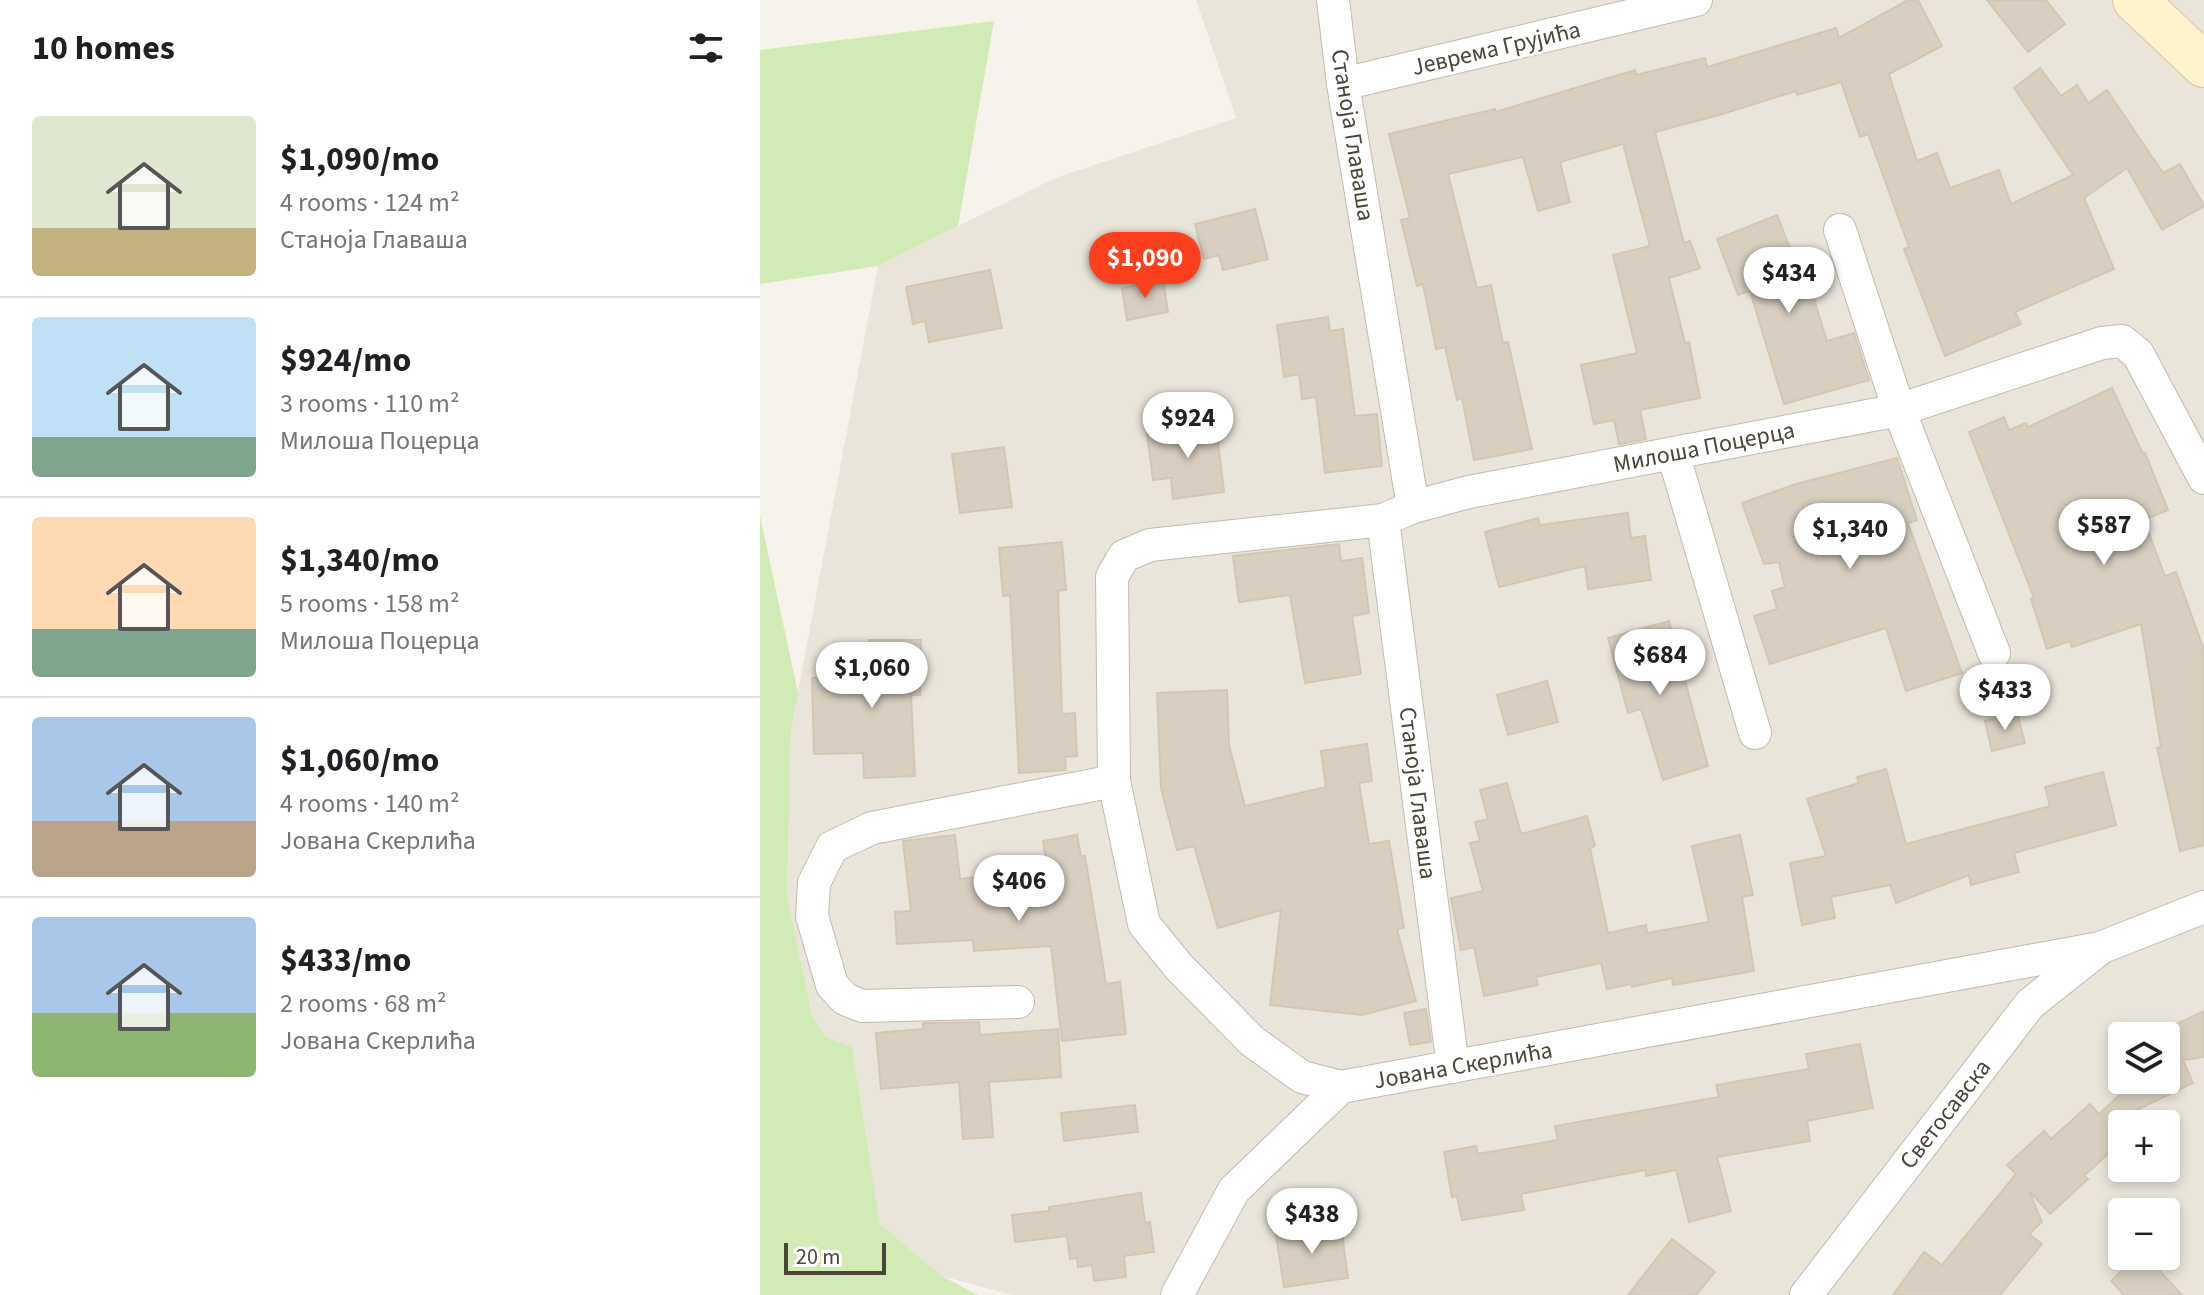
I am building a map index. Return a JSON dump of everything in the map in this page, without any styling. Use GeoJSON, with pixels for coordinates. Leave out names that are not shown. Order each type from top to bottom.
{"type":"FeatureCollection","features":[{"type":"Feature","properties":{"kind":"main road"},"geometry":{"type":"LineString","coordinates":[[2135,0],[2204,65]]}},
{"type":"Feature","properties":{"kind":"street","name":"Станоја Главаша"},"geometry":{"type":"LineString","coordinates":[[1333,0],[1343,84],[1413,507]]}},
{"type":"Feature","properties":{"kind":"street","name":"Јеврема Грујића"},"geometry":{"type":"LineString","coordinates":[[1343,84],[1696,0]]}},
{"type":"Feature","properties":{"kind":"street"},"geometry":{"type":"LineString","coordinates":[[1840,230],[1899,410],[1994,653]]}},
{"type":"Feature","properties":{"kind":"street","name":"Милоша Поцерца"},"geometry":{"type":"LineString","coordinates":[[1124,556],[1150,545],[1383,520],[1413,507],[1469,492],[1899,410],[2102,343],[2122,341],[2138,354],[2204,478]]}},
{"type":"Feature","properties":{"kind":"street"},"geometry":{"type":"LineString","coordinates":[[1673,453],[1755,733]]}},
{"type":"Feature","properties":{"kind":"street","name":"Станоја Главаша"},"geometry":{"type":"LineString","coordinates":[[1383,520],[1453,1067]]}},
{"type":"Feature","properties":{"kind":"street","name":"Јована Скерлића"},"geometry":{"type":"LineString","coordinates":[[1124,556],[1112,577],[1114,781],[1144,924],[1179,967],[1252,1041],[1302,1077],[1341,1087],[2100,948],[2204,907]]}},
{"type":"Feature","properties":{"kind":"street"},"geometry":{"type":"LineString","coordinates":[[1018,1002],[862,1006],[845,999],[832,985],[812,916],[814,883],[832,847],[872,828],[1114,781]]}},
{"type":"Feature","properties":{"kind":"street","name":"Светосавска"},"geometry":{"type":"LineString","coordinates":[[1806,1295],[2030,1004],[2100,948]]}},
{"type":"Feature","properties":{"kind":"street"},"geometry":{"type":"LineString","coordinates":[[1177,1295],[1234,1190],[1341,1087]]}},
{"type":"Feature","properties":{"kind":"shaded area"},"geometry":{"type":"Polygon","coordinates":[[[1196,0],[2204,0],[2204,1295],[1012,1295],[942,1276],[880,1224],[852,1048],[826,1037],[812,1015],[787,895],[791,729],[878,266],[1055,178],[1236,118],[1196,0]]]}},
{"type":"Feature","properties":{"kind":"green space"},"geometry":{"type":"Polygon","coordinates":[[[994,21],[958,226],[878,266],[760,284],[760,50],[994,21]]]}},
{"type":"Feature","properties":{"kind":"green space"},"geometry":{"type":"Polygon","coordinates":[[[760,516],[798,693],[791,729],[787,895],[812,1015],[826,1037],[852,1047],[880,1224],[942,1276],[978,1295],[760,1295],[760,516]]]}},
{"type":"Feature","properties":{"kind":"building"},"geometry":{"type":"Polygon","coordinates":[[[1908,0],[1918,0],[1942,46],[1889,74],[1917,161],[1937,153],[1950,188],[1999,170],[2011,204],[2073,175],[2014,88],[2040,68],[2061,96],[2077,85],[2088,103],[2107,90],[2163,173],[2180,164],[2204,206],[2162,230],[2127,168],[2084,198],[2114,269],[2015,312],[2021,324],[1945,356],[1904,249],[1909,247],[1868,134],[1860,137],[1841,82],[1797,95],[1796,91],[1655,132],[1684,243],[1690,241],[1700,268],[1669,278],[1685,343],[1689,342],[1700,398],[1640,410],[1646,439],[1619,444],[1614,420],[1594,424],[1581,365],[1637,353],[1613,255],[1650,246],[1623,144],[1560,162],[1570,202],[1538,211],[1523,157],[1448,174],[1477,288],[1491,285],[1503,343],[1508,342],[1532,449],[1474,460],[1462,398],[1457,400],[1445,347],[1436,349],[1423,284],[1417,286],[1401,220],[1410,218],[1389,134],[1495,109],[1495,112],[1635,70],[1636,75],[1705,58],[1707,67],[1836,28],[1839,38],[1908,0]]]}},
{"type":"Feature","properties":{"kind":"building"},"geometry":{"type":"Polygon","coordinates":[[[1987,0],[2046,0],[2065,24],[2028,52],[1987,0]]]}},
{"type":"Feature","properties":{"kind":"building"},"geometry":{"type":"Polygon","coordinates":[[[1255,209],[1268,259],[1223,270],[1219,255],[1204,259],[1195,224],[1255,209]]]}},
{"type":"Feature","properties":{"kind":"building"},"geometry":{"type":"Polygon","coordinates":[[[1777,215],[1803,282],[1808,280],[1827,341],[1854,333],[1869,380],[1784,404],[1750,291],[1738,295],[1717,239],[1777,215]]]}},
{"type":"Feature","properties":{"kind":"building"},"geometry":{"type":"Polygon","coordinates":[[[990,270],[1002,328],[929,342],[925,321],[913,324],[906,287],[990,270]]]}},
{"type":"Feature","properties":{"kind":"building"},"geometry":{"type":"Polygon","coordinates":[[[1163,280],[1168,312],[1127,320],[1122,288],[1163,280]]]}},
{"type":"Feature","properties":{"kind":"building"},"geometry":{"type":"Polygon","coordinates":[[[1328,317],[1330,331],[1343,329],[1355,416],[1377,414],[1382,466],[1325,473],[1316,397],[1302,399],[1299,374],[1284,377],[1277,325],[1328,317]]]}},
{"type":"Feature","properties":{"kind":"building"},"geometry":{"type":"Polygon","coordinates":[[[2112,388],[2145,453],[2168,510],[2144,520],[2165,576],[2176,572],[2204,650],[2204,845],[2180,851],[2157,748],[2161,747],[2141,624],[2072,647],[2070,641],[2047,649],[2031,599],[2034,598],[1969,432],[2004,417],[2009,430],[2026,423],[2028,427],[2112,388]]]}},
{"type":"Feature","properties":{"kind":"building"},"geometry":{"type":"Polygon","coordinates":[[[1216,425],[1224,492],[1173,499],[1171,478],[1153,480],[1147,433],[1216,425]]]}},
{"type":"Feature","properties":{"kind":"building"},"geometry":{"type":"Polygon","coordinates":[[[1004,447],[1012,507],[960,513],[952,454],[1004,447]]]}},
{"type":"Feature","properties":{"kind":"building"},"geometry":{"type":"Polygon","coordinates":[[[1897,458],[1917,520],[1908,523],[1962,673],[1906,691],[1886,628],[1770,664],[1754,616],[1777,609],[1772,591],[1785,587],[1779,562],[1764,564],[1742,503],[1796,484],[1897,458]]]}},
{"type":"Feature","properties":{"kind":"building"},"geometry":{"type":"Polygon","coordinates":[[[1628,513],[1631,538],[1645,536],[1651,580],[1588,589],[1585,566],[1499,587],[1485,532],[1538,518],[1540,525],[1628,513]]]}},
{"type":"Feature","properties":{"kind":"building"},"geometry":{"type":"Polygon","coordinates":[[[1062,542],[1066,590],[1058,591],[1062,714],[1075,713],[1077,756],[1065,757],[1066,770],[1019,773],[1010,595],[1003,596],[999,548],[1062,542]]]}},
{"type":"Feature","properties":{"kind":"building"},"geometry":{"type":"Polygon","coordinates":[[[1339,544],[1341,561],[1362,558],[1369,613],[1352,616],[1361,674],[1305,683],[1290,595],[1239,602],[1233,556],[1339,544]]]}},
{"type":"Feature","properties":{"kind":"building"},"geometry":{"type":"Polygon","coordinates":[[[1669,621],[1708,766],[1663,780],[1641,709],[1628,713],[1608,638],[1669,621]]]}},
{"type":"Feature","properties":{"kind":"building"},"geometry":{"type":"Polygon","coordinates":[[[869,640],[921,640],[920,695],[911,695],[915,776],[864,778],[863,753],[814,754],[812,678],[869,676],[869,640]]]}},
{"type":"Feature","properties":{"kind":"building"},"geometry":{"type":"Polygon","coordinates":[[[1547,681],[1558,722],[1508,735],[1497,695],[1547,681]]]}},
{"type":"Feature","properties":{"kind":"building"},"geometry":{"type":"Polygon","coordinates":[[[1227,690],[1229,745],[1245,806],[1326,787],[1321,751],[1367,744],[1372,781],[1359,783],[1369,844],[1389,841],[1404,928],[1397,929],[1416,1001],[1362,1015],[1270,1005],[1281,910],[1218,928],[1194,846],[1177,850],[1161,788],[1157,693],[1227,690]]]}},
{"type":"Feature","properties":{"kind":"building"},"geometry":{"type":"Polygon","coordinates":[[[2017,713],[2025,743],[1992,751],[1985,721],[2017,713]]]}},
{"type":"Feature","properties":{"kind":"building"},"geometry":{"type":"Polygon","coordinates":[[[1886,769],[1906,844],[2050,806],[2045,787],[2103,772],[2116,825],[2014,853],[2019,872],[1971,885],[1969,875],[1896,903],[1890,885],[1831,897],[1835,918],[1802,925],[1790,863],[1826,856],[1807,799],[1859,783],[1857,777],[1886,769]]]}},
{"type":"Feature","properties":{"kind":"building"},"geometry":{"type":"Polygon","coordinates":[[[1507,783],[1521,834],[1587,816],[1595,846],[1590,848],[1608,933],[1646,925],[1647,933],[1709,922],[1692,846],[1740,835],[1753,895],[1742,897],[1754,971],[1673,985],[1672,978],[1607,989],[1601,963],[1536,977],[1538,985],[1484,996],[1474,947],[1461,950],[1451,898],[1483,891],[1470,843],[1480,841],[1475,822],[1488,819],[1480,790],[1507,783]]]}},
{"type":"Feature","properties":{"kind":"building"},"geometry":{"type":"Polygon","coordinates":[[[955,835],[960,879],[1047,867],[1043,841],[1077,835],[1081,856],[1085,856],[1106,984],[1120,982],[1126,1034],[1062,1041],[1051,946],[974,951],[973,940],[897,944],[895,912],[911,911],[903,841],[955,835]]]}},
{"type":"Feature","properties":{"kind":"building"},"geometry":{"type":"Polygon","coordinates":[[[1426,1009],[1431,1042],[1410,1045],[1404,1013],[1426,1009]]]}},
{"type":"Feature","properties":{"kind":"building"},"geometry":{"type":"Polygon","coordinates":[[[2204,1011],[2204,1057],[2183,1060],[2193,1083],[2180,1089],[2180,1023],[2204,1011]]]}},
{"type":"Feature","properties":{"kind":"building"},"geometry":{"type":"Polygon","coordinates":[[[979,1022],[980,1035],[1058,1029],[1061,1077],[989,1082],[993,1137],[963,1139],[959,1082],[881,1089],[876,1033],[923,1029],[923,1023],[979,1022]]]}},
{"type":"Feature","properties":{"kind":"building"},"geometry":{"type":"Polygon","coordinates":[[[1860,1044],[1873,1108],[1807,1121],[1810,1141],[1717,1157],[1731,1211],[1689,1222],[1676,1170],[1646,1176],[1645,1170],[1521,1194],[1524,1210],[1462,1220],[1457,1196],[1452,1197],[1444,1152],[1476,1146],[1478,1154],[1558,1140],[1555,1126],[1719,1097],[1716,1085],[1809,1069],[1806,1054],[1860,1044]]]}},
{"type":"Feature","properties":{"kind":"building"},"geometry":{"type":"Polygon","coordinates":[[[2121,1094],[2170,1094],[2137,1110],[2108,1110],[2108,1154],[2084,1176],[2088,1179],[2050,1214],[2029,1191],[2042,1222],[2029,1234],[2042,1244],[2000,1295],[1893,1295],[1924,1252],[1942,1265],[2016,1174],[2007,1165],[2044,1131],[2051,1139],[2090,1104],[2099,1114],[2121,1094]]]}},
{"type":"Feature","properties":{"kind":"building"},"geometry":{"type":"Polygon","coordinates":[[[1135,1105],[1138,1132],[1064,1141],[1061,1113],[1135,1105]]]}},
{"type":"Feature","properties":{"kind":"building"},"geometry":{"type":"Polygon","coordinates":[[[1141,1193],[1145,1223],[1150,1222],[1154,1252],[1124,1256],[1126,1277],[1094,1281],[1092,1265],[1078,1267],[1077,1258],[1070,1259],[1067,1236],[1015,1242],[1012,1215],[1141,1193]]]}},
{"type":"Feature","properties":{"kind":"building"},"geometry":{"type":"Polygon","coordinates":[[[1341,1226],[1348,1278],[1284,1287],[1276,1235],[1341,1226]]]}},
{"type":"Feature","properties":{"kind":"building"},"geometry":{"type":"Polygon","coordinates":[[[1672,1239],[1715,1272],[1696,1295],[1628,1295],[1672,1239]]]}},
{"type":"Feature","properties":{"kind":"building"},"geometry":{"type":"Polygon","coordinates":[[[2123,1270],[2159,1270],[2182,1295],[2124,1295],[2111,1281],[2123,1270]]]}}]}
